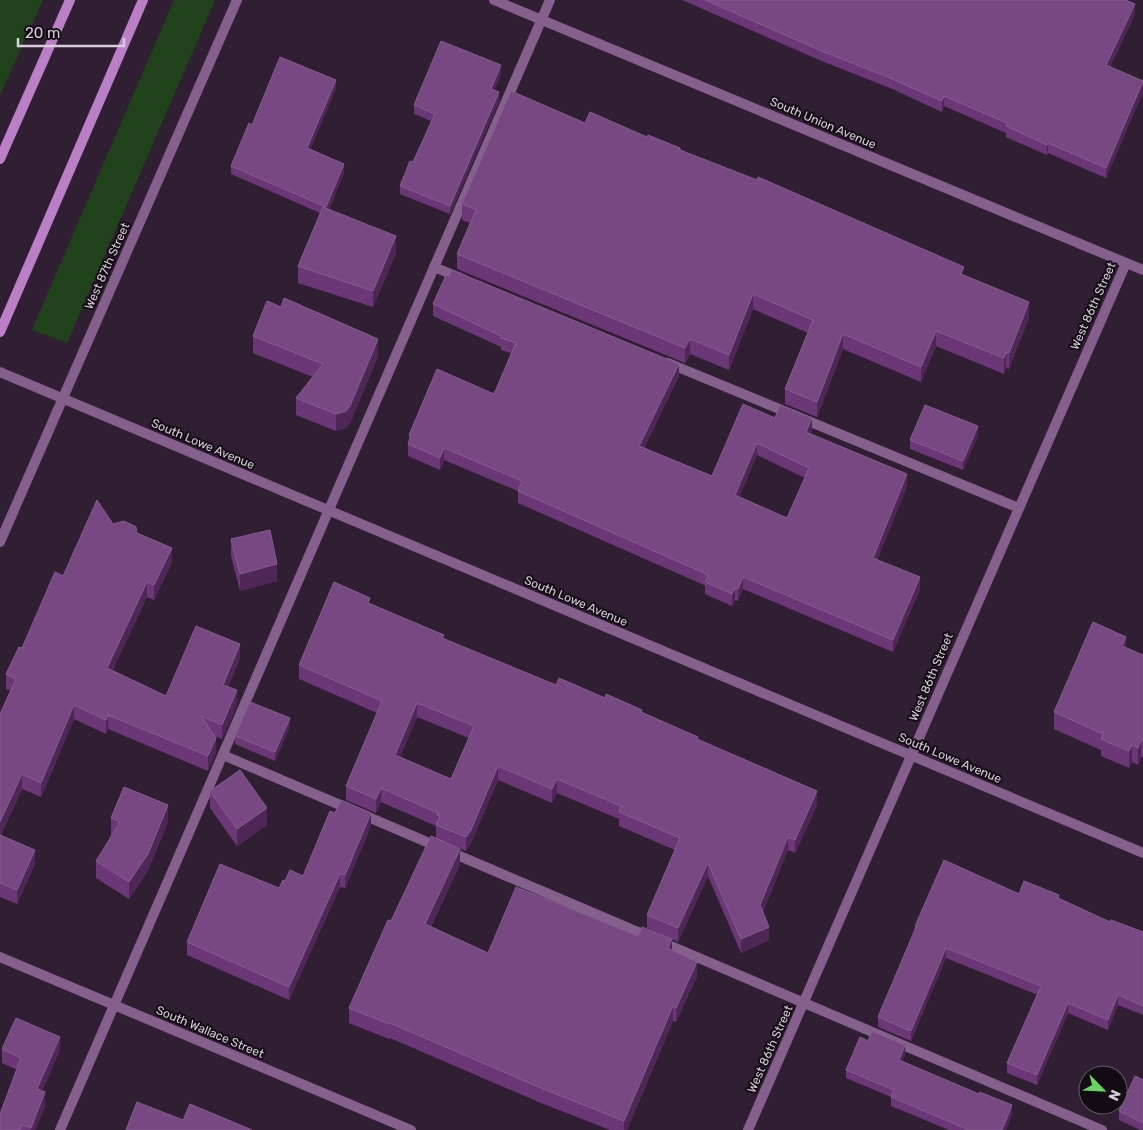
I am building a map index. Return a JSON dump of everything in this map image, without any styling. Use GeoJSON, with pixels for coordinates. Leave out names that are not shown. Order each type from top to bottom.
{"type":"FeatureCollection","features":[{"type":"Feature","properties":{"kind":"main road"},"geometry":{"type":"LineString","coordinates":[[0,159],[70,0]]}},
{"type":"Feature","properties":{"kind":"main road"},"geometry":{"type":"LineString","coordinates":[[0,332],[143,0]]}},
{"type":"Feature","properties":{"kind":"street","name":"West 87th Street"},"geometry":{"type":"LineString","coordinates":[[0,542],[237,0]]}},
{"type":"Feature","properties":{"kind":"street","name":"South Union Avenue"},"geometry":{"type":"LineString","coordinates":[[494,0],[1143,270]]}},
{"type":"Feature","properties":{"kind":"street"},"geometry":{"type":"LineString","coordinates":[[60,1130],[550,0]]}},
{"type":"Feature","properties":{"kind":"street","name":"West 86th Street"},"geometry":{"type":"LineString","coordinates":[[748,1130],[1126,262]]}},
{"type":"Feature","properties":{"kind":"street"},"geometry":{"type":"LineString","coordinates":[[434,267],[471,282]]}},
{"type":"Feature","properties":{"kind":"street"},"geometry":{"type":"LineString","coordinates":[[655,358],[1019,508]]}},
{"type":"Feature","properties":{"kind":"street","name":"South Lowe Avenue"},"geometry":{"type":"LineString","coordinates":[[0,372],[1143,853]]}},
{"type":"Feature","properties":{"kind":"street"},"geometry":{"type":"LineString","coordinates":[[223,755],[1102,1130]]}},
{"type":"Feature","properties":{"kind":"street","name":"South Wallace Street"},"geometry":{"type":"LineString","coordinates":[[0,957],[411,1130]]}},
{"type":"Feature","properties":{"kind":"green space"},"geometry":{"type":"Polygon","coordinates":[[[0,0],[43,0],[0,95],[0,0]]]}},
{"type":"Feature","properties":{"kind":"green space"},"geometry":{"type":"Polygon","coordinates":[[[174,0],[215,0],[67,343],[32,330],[174,0]]]}},
{"type":"Feature","properties":{"kind":"building"},"geometry":{"type":"Polygon","coordinates":[[[705,0],[1126,0],[1135,4],[1106,65],[1143,81],[1106,168],[1048,143],[1047,145],[1006,126],[1007,123],[944,96],[942,101],[705,0]]]}},
{"type":"Feature","properties":{"kind":"building"},"geometry":{"type":"Polygon","coordinates":[[[441,41],[501,65],[491,89],[499,92],[450,206],[400,186],[410,161],[413,162],[435,114],[414,105],[441,41]]]}},
{"type":"Feature","properties":{"kind":"building"},"geometry":{"type":"Polygon","coordinates":[[[280,57],[336,80],[307,148],[344,164],[326,207],[231,166],[249,123],[252,125],[280,57]]]}},
{"type":"Feature","properties":{"kind":"building"},"geometry":{"type":"Polygon","coordinates":[[[511,91],[585,123],[590,112],[647,137],[648,135],[680,148],[680,150],[757,180],[758,177],[964,267],[961,274],[1029,302],[1009,353],[1006,352],[1004,358],[936,331],[921,367],[843,334],[817,402],[785,389],[813,320],[753,294],[729,355],[690,339],[685,348],[457,254],[476,210],[462,204],[511,91]]]}},
{"type":"Feature","properties":{"kind":"building"},"geometry":{"type":"Polygon","coordinates":[[[323,207],[396,236],[373,291],[298,266],[323,207]]]}},
{"type":"Feature","properties":{"kind":"building"},"geometry":{"type":"Polygon","coordinates":[[[452,270],[679,364],[639,446],[712,476],[743,404],[775,418],[780,405],[812,418],[806,432],[907,474],[873,558],[920,577],[893,640],[743,577],[738,589],[735,588],[732,594],[705,582],[708,576],[704,573],[518,491],[522,481],[444,448],[440,458],[408,444],[411,436],[409,435],[437,369],[494,394],[516,343],[501,338],[501,336],[433,304],[446,275],[449,276],[452,270]],[[757,443],[735,495],[787,518],[809,468],[757,443]]]}},
{"type":"Feature","properties":{"kind":"building"},"geometry":{"type":"Polygon","coordinates":[[[284,298],[378,339],[350,406],[346,411],[336,414],[296,398],[323,364],[253,336],[267,301],[281,307],[284,298]]]}},
{"type":"Feature","properties":{"kind":"building"},"geometry":{"type":"Polygon","coordinates":[[[925,405],[978,426],[963,461],[910,440],[925,405]]]}},
{"type":"Feature","properties":{"kind":"building"},"geometry":{"type":"Polygon","coordinates":[[[97,500],[113,524],[124,521],[136,527],[137,533],[172,548],[154,585],[147,582],[107,668],[166,696],[196,626],[240,644],[223,685],[237,690],[222,725],[201,716],[216,738],[208,756],[108,715],[106,720],[74,705],[41,783],[22,774],[0,822],[0,714],[16,679],[6,674],[19,647],[22,648],[55,572],[63,576],[97,500]]]}},
{"type":"Feature","properties":{"kind":"building"},"geometry":{"type":"Polygon","coordinates":[[[270,530],[277,564],[240,574],[231,539],[270,530]]]}},
{"type":"Feature","properties":{"kind":"building"},"geometry":{"type":"Polygon","coordinates":[[[334,582],[370,598],[368,603],[444,635],[442,638],[556,685],[559,678],[605,698],[606,694],[698,737],[697,739],[817,791],[795,840],[788,837],[760,905],[769,927],[741,939],[708,863],[678,928],[647,915],[680,838],[619,812],[621,806],[557,779],[552,789],[498,766],[471,830],[466,837],[436,825],[440,816],[437,815],[438,813],[381,788],[376,799],[346,786],[382,701],[299,665],[334,582]],[[417,703],[395,755],[451,779],[474,726],[417,703]]]}},
{"type":"Feature","properties":{"kind":"building"},"geometry":{"type":"Polygon","coordinates":[[[1093,622],[1126,637],[1122,646],[1143,655],[1143,740],[1141,740],[1138,748],[1132,745],[1129,751],[1101,739],[1103,734],[1054,712],[1093,622]]]}},
{"type":"Feature","properties":{"kind":"building"},"geometry":{"type":"Polygon","coordinates":[[[250,702],[290,718],[275,752],[235,736],[250,702]]]}},
{"type":"Feature","properties":{"kind":"building"},"geometry":{"type":"Polygon","coordinates":[[[240,770],[267,808],[237,829],[210,791],[240,770]]]}},
{"type":"Feature","properties":{"kind":"building"},"geometry":{"type":"Polygon","coordinates":[[[124,787],[168,805],[148,854],[129,882],[96,861],[120,822],[111,818],[124,787]]]}},
{"type":"Feature","properties":{"kind":"building"},"geometry":{"type":"Polygon","coordinates":[[[341,800],[371,813],[345,875],[340,874],[289,987],[187,942],[220,864],[279,888],[290,870],[303,876],[330,811],[335,813],[341,800]]]}},
{"type":"Feature","properties":{"kind":"building"},"geometry":{"type":"Polygon","coordinates":[[[0,835],[35,850],[17,890],[0,883],[0,835]]]}},
{"type":"Feature","properties":{"kind":"building"},"geometry":{"type":"Polygon","coordinates":[[[431,836],[460,849],[425,924],[488,953],[516,887],[638,936],[642,927],[672,939],[668,948],[697,962],[676,1008],[673,1006],[624,1121],[541,1088],[390,1023],[349,1008],[388,920],[391,921],[431,836]]]}},
{"type":"Feature","properties":{"kind":"building"},"geometry":{"type":"Polygon","coordinates":[[[944,860],[1019,894],[1024,881],[1059,895],[1058,898],[1110,922],[1111,920],[1143,932],[1143,1006],[1118,995],[1108,1020],[1068,1003],[1037,1075],[1007,1063],[1041,986],[946,948],[911,1031],[878,1017],[944,860]]]}},
{"type":"Feature","properties":{"kind":"building"},"geometry":{"type":"Polygon","coordinates":[[[16,1018],[60,1037],[37,1089],[45,1092],[31,1128],[22,1125],[20,1130],[0,1130],[0,1114],[21,1058],[2,1049],[16,1018]]]}},
{"type":"Feature","properties":{"kind":"building"},"geometry":{"type":"Polygon","coordinates":[[[872,1031],[905,1045],[899,1060],[979,1094],[980,1092],[1012,1105],[1002,1130],[969,1130],[891,1097],[894,1090],[846,1070],[860,1037],[868,1041],[872,1031]]]}},
{"type":"Feature","properties":{"kind":"building"},"geometry":{"type":"Polygon","coordinates":[[[1135,1076],[1143,1080],[1143,1123],[1127,1115],[1128,1091],[1135,1076]]]}},
{"type":"Feature","properties":{"kind":"building"},"geometry":{"type":"Polygon","coordinates":[[[137,1102],[183,1120],[190,1104],[252,1130],[126,1130],[137,1102]]]}}]}
